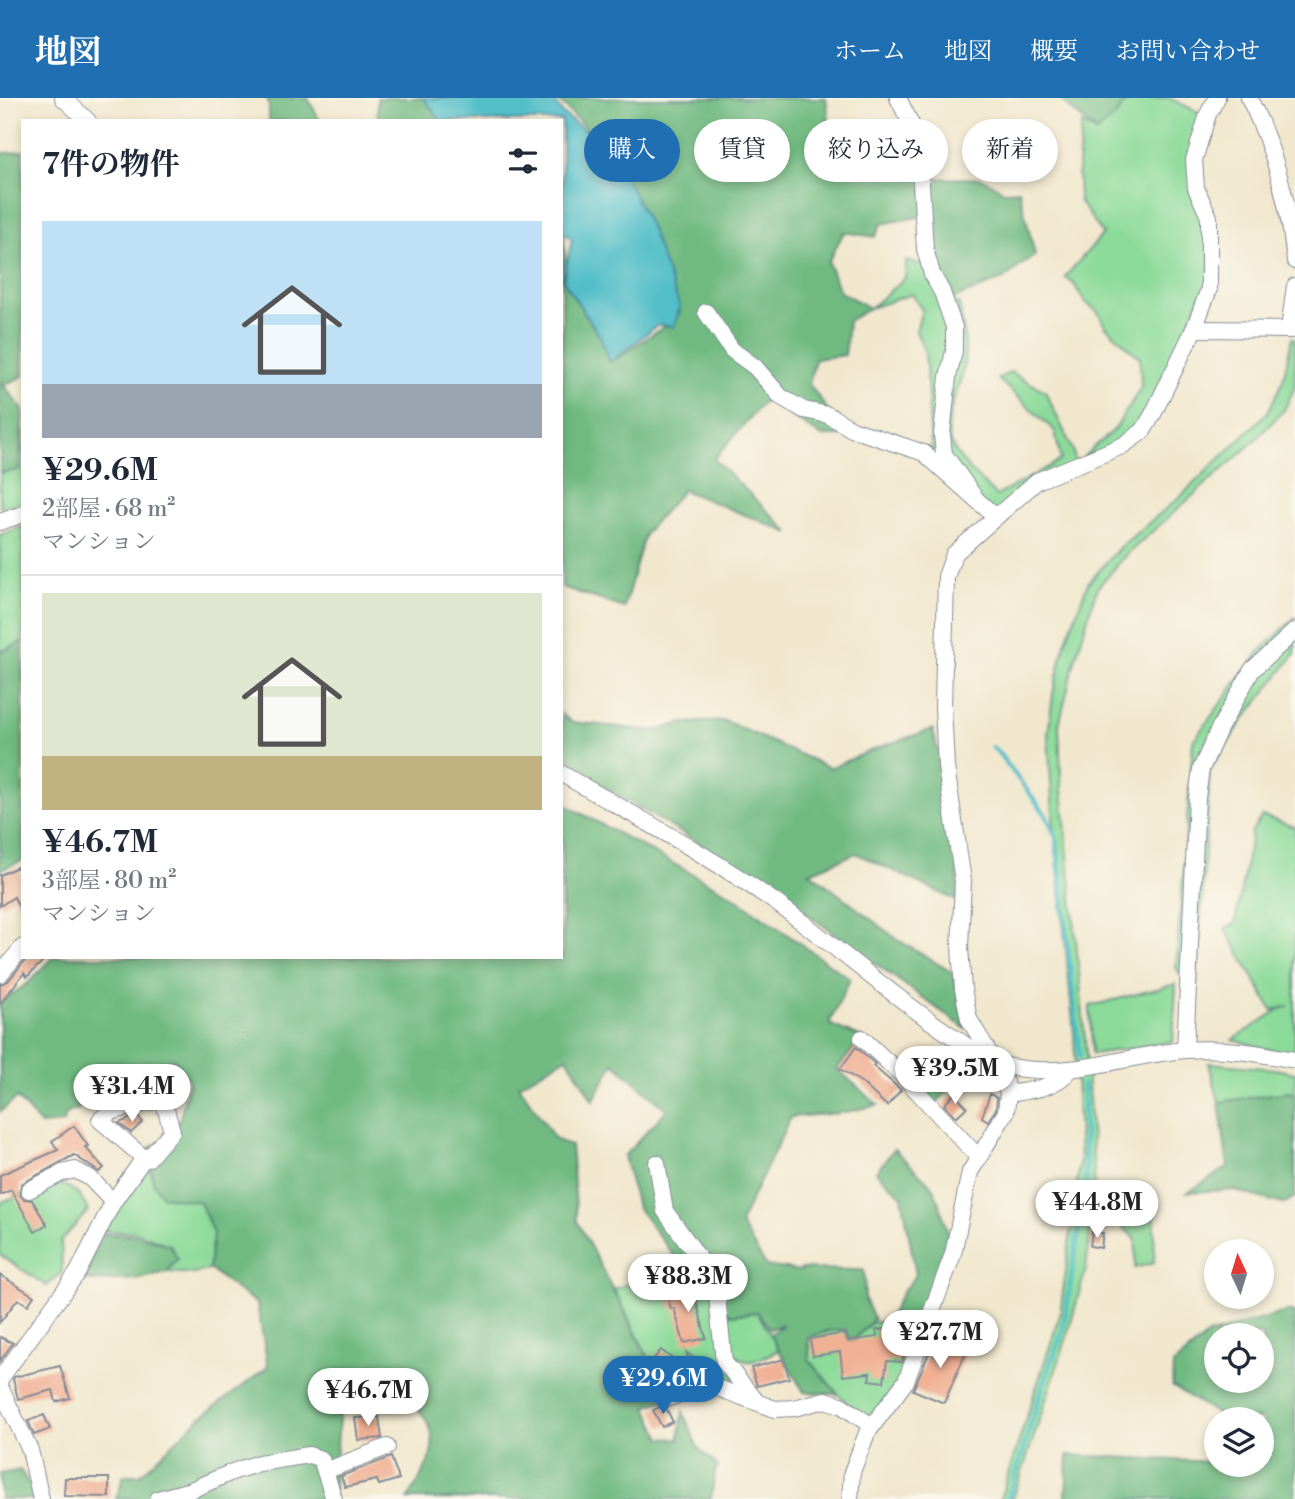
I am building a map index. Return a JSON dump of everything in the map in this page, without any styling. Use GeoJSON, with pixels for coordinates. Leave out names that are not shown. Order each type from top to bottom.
{"type":"FeatureCollection","features":[{"type":"Feature","properties":{"kind":"street"},"geometry":{"type":"LineString","coordinates":[[63,98],[86,119]]}},
{"type":"Feature","properties":{"kind":"street"},"geometry":{"type":"LineString","coordinates":[[898,98],[914,130],[919,151],[925,250],[954,327],[954,351],[948,377],[942,434],[944,454],[976,499]]}},
{"type":"Feature","properties":{"kind":"street"},"geometry":{"type":"LineString","coordinates":[[850,1499],[852,1472],[867,1433],[906,1381],[953,1254],[970,1172],[1006,1112],[1008,1094],[1004,1078],[970,1019],[963,989],[960,947],[963,881],[946,767],[943,707],[947,577],[954,554],[1037,481],[1122,446],[1143,431],[1194,329],[1209,289],[1209,218],[1196,188],[1194,160],[1217,98]]}},
{"type":"Feature","properties":{"kind":"street"},"geometry":{"type":"LineString","coordinates":[[1249,98],[1275,157],[1295,261]]}},
{"type":"Feature","properties":{"kind":"street"},"geometry":{"type":"LineString","coordinates":[[1194,329],[1292,330],[1295,286]]}},
{"type":"Feature","properties":{"kind":"street"},"geometry":{"type":"LineString","coordinates":[[706,312],[732,350],[755,367],[781,397],[804,410],[828,415],[852,429],[924,453],[996,517]]}},
{"type":"Feature","properties":{"kind":"street"},"geometry":{"type":"LineString","coordinates":[[0,522],[21,515]]}},
{"type":"Feature","properties":{"kind":"street"},"geometry":{"type":"LineString","coordinates":[[1185,1050],[1197,798],[1201,769],[1220,727],[1252,670],[1295,631]]}},
{"type":"Feature","properties":{"kind":"street"},"geometry":{"type":"LineString","coordinates":[[563,775],[711,860],[775,902],[942,1029],[994,1061],[1036,1070],[1070,1070],[1185,1050],[1250,1051],[1295,1060]]}},
{"type":"Feature","properties":{"kind":"street"},"geometry":{"type":"LineString","coordinates":[[0,974],[21,949]]}},
{"type":"Feature","properties":{"kind":"street"},"geometry":{"type":"LineString","coordinates":[[862,1038],[904,1077],[979,1158]]}},
{"type":"Feature","properties":{"kind":"street"},"geometry":{"type":"LineString","coordinates":[[1008,1094],[1038,1089],[1060,1081],[1070,1070]]}},
{"type":"Feature","properties":{"kind":"street"},"geometry":{"type":"LineString","coordinates":[[0,1379],[78,1272],[113,1202],[144,1158]]}},
{"type":"Feature","properties":{"kind":"street"},"geometry":{"type":"LineString","coordinates":[[657,1163],[665,1211],[711,1275],[717,1297],[724,1362],[757,1402]]}},
{"type":"Feature","properties":{"kind":"street"},"geometry":{"type":"LineString","coordinates":[[29,1190],[62,1173],[75,1170],[90,1178],[113,1202]]}},
{"type":"Feature","properties":{"kind":"street"},"geometry":{"type":"LineString","coordinates":[[669,1398],[703,1386],[715,1387],[775,1409],[794,1408],[825,1400],[841,1405],[873,1426]]}},
{"type":"Feature","properties":{"kind":"street"},"geometry":{"type":"LineString","coordinates":[[0,1387],[30,1450],[41,1499]]}},
{"type":"Feature","properties":{"kind":"street"},"geometry":{"type":"LineString","coordinates":[[325,1471],[387,1447]]}},
{"type":"Feature","properties":{"kind":"street"},"geometry":{"type":"LineString","coordinates":[[158,1499],[191,1490],[259,1463],[309,1455],[321,1459],[334,1499]]}},
{"type":"Feature","properties":{"kind":"green space"},"geometry":{"type":"Polygon","coordinates":[[[267,98],[308,98],[319,119],[269,119],[267,98]]]}},
{"type":"Feature","properties":{"kind":"green space"},"geometry":{"type":"Polygon","coordinates":[[[377,98],[426,98],[442,119],[378,119],[377,98]]]}},
{"type":"Feature","properties":{"kind":"green space"},"geometry":{"type":"Polygon","coordinates":[[[556,98],[826,98],[829,119],[804,119],[804,182],[948,182],[948,179],[962,178],[962,182],[988,182],[1004,191],[1019,190],[1035,255],[1003,279],[946,302],[923,216],[881,224],[875,237],[844,232],[828,262],[840,292],[870,308],[848,321],[845,355],[815,359],[809,384],[847,436],[821,436],[766,399],[714,459],[790,533],[683,490],[645,533],[624,608],[563,587],[563,236],[567,287],[615,359],[665,326],[680,312],[626,182],[680,182],[680,119],[584,119],[584,126],[556,98]]]}},
{"type":"Feature","properties":{"kind":"green space"},"geometry":{"type":"Polygon","coordinates":[[[1059,98],[1129,98],[1115,117],[1096,132],[1059,98]]]}},
{"type":"Feature","properties":{"kind":"green space"},"geometry":{"type":"Polygon","coordinates":[[[1128,98],[1169,98],[1203,114],[1192,160],[1209,218],[1209,278],[1147,419],[1120,445],[1083,457],[1115,429],[1141,387],[1140,358],[1105,326],[1098,312],[1084,301],[1074,284],[1065,277],[1103,234],[1079,201],[1078,165],[1082,124],[1096,132],[1128,98]]]}},
{"type":"Feature","properties":{"kind":"green space"},"geometry":{"type":"Polygon","coordinates":[[[21,151],[21,377],[4,385],[21,407],[21,440],[19,470],[0,473],[0,154],[21,151]]]}},
{"type":"Feature","properties":{"kind":"green space"},"geometry":{"type":"Polygon","coordinates":[[[906,261],[926,265],[945,301],[959,304],[965,360],[948,429],[951,444],[969,468],[996,496],[1061,460],[1055,431],[998,379],[1010,372],[1045,391],[1073,450],[1075,465],[994,515],[932,460],[925,352],[916,331],[922,310],[912,294],[870,308],[905,278],[906,261]]]}},
{"type":"Feature","properties":{"kind":"green space"},"geometry":{"type":"Polygon","coordinates":[[[1292,338],[1295,339],[1295,387],[1284,410],[1250,445],[1127,554],[1097,588],[1073,667],[1059,725],[1061,779],[1085,1038],[1095,1188],[1086,1269],[1066,1340],[1013,1499],[1000,1499],[1060,1315],[1080,1159],[1074,1035],[1048,735],[1053,694],[1065,643],[1088,583],[1120,547],[1180,497],[1268,412],[1283,380],[1292,338]]]}},
{"type":"Feature","properties":{"kind":"green space"},"geometry":{"type":"Polygon","coordinates":[[[21,450],[21,503],[0,507],[0,473],[19,470],[21,450]]]}},
{"type":"Feature","properties":{"kind":"green space"},"geometry":{"type":"Polygon","coordinates":[[[21,527],[21,643],[0,652],[0,535],[21,527]]]}},
{"type":"Feature","properties":{"kind":"green space"},"geometry":{"type":"Polygon","coordinates":[[[1295,618],[1295,654],[1244,719],[1210,769],[1196,995],[1176,968],[1193,741],[1258,653],[1295,618]]]}},
{"type":"Feature","properties":{"kind":"green space"},"geometry":{"type":"Polygon","coordinates":[[[21,643],[21,861],[0,870],[0,652],[21,643]]]}},
{"type":"Feature","properties":{"kind":"green space"},"geometry":{"type":"Polygon","coordinates":[[[563,715],[571,722],[656,731],[682,723],[725,721],[830,768],[933,729],[958,846],[957,901],[856,853],[810,872],[898,940],[953,973],[966,1029],[759,879],[582,774],[563,760],[563,715]]]}},
{"type":"Feature","properties":{"kind":"green space"},"geometry":{"type":"Polygon","coordinates":[[[563,804],[733,896],[850,979],[829,1024],[862,1038],[837,1069],[878,1105],[841,1113],[791,1117],[740,1223],[766,1266],[800,1271],[864,1270],[865,1299],[874,1319],[851,1343],[845,1330],[828,1331],[808,1338],[809,1360],[838,1394],[804,1392],[770,1335],[783,1324],[770,1329],[757,1312],[732,1315],[720,1307],[708,1255],[681,1265],[637,1207],[624,1156],[667,1110],[614,1063],[593,1101],[567,1057],[519,1085],[555,1139],[571,1146],[577,1221],[669,1398],[647,1407],[661,1438],[679,1439],[683,1411],[698,1448],[718,1466],[711,1499],[408,1499],[432,1450],[430,1429],[425,1418],[411,1402],[399,1409],[365,1409],[353,1393],[341,1392],[333,1499],[116,1499],[124,1475],[140,1475],[200,1418],[268,1367],[257,1304],[209,1269],[213,1233],[200,1202],[162,1196],[153,1182],[149,1148],[171,1136],[180,1118],[189,1081],[174,1059],[130,1072],[90,1104],[65,1114],[63,1123],[41,1125],[17,1098],[0,1112],[0,1002],[27,984],[52,959],[563,959],[563,804]]]}},
{"type":"Feature","properties":{"kind":"green space"},"geometry":{"type":"Polygon","coordinates":[[[1262,816],[1295,827],[1295,1056],[1233,1040],[1278,1010],[1289,1006],[1272,1010],[1225,928],[1235,924],[1252,831],[1262,816]]]}},
{"type":"Feature","properties":{"kind":"green space"},"geometry":{"type":"Polygon","coordinates":[[[1176,984],[1173,1042],[1092,1054],[1090,1006],[1176,984]]]}},
{"type":"Feature","properties":{"kind":"green space"},"geometry":{"type":"Polygon","coordinates":[[[929,1054],[966,1071],[933,1106],[922,1092],[913,1071],[929,1054]]]}},
{"type":"Feature","properties":{"kind":"green space"},"geometry":{"type":"Polygon","coordinates":[[[1209,1063],[1295,1073],[1295,1094],[1288,1092],[1219,1102],[1209,1063]]]}},
{"type":"Feature","properties":{"kind":"green space"},"geometry":{"type":"Polygon","coordinates":[[[1288,1092],[1295,1094],[1295,1197],[1283,1204],[1232,1190],[1188,1192],[1228,1167],[1219,1102],[1288,1092]]]}},
{"type":"Feature","properties":{"kind":"green space"},"geometry":{"type":"Polygon","coordinates":[[[894,1149],[934,1188],[950,1238],[922,1324],[904,1331],[887,1321],[903,1291],[916,1275],[902,1196],[876,1172],[894,1149]]]}},
{"type":"Feature","properties":{"kind":"green space"},"geometry":{"type":"Polygon","coordinates":[[[148,1159],[153,1182],[162,1196],[200,1201],[213,1233],[209,1269],[194,1274],[166,1272],[178,1259],[169,1245],[136,1232],[104,1231],[148,1159]]]}},
{"type":"Feature","properties":{"kind":"green space"},"geometry":{"type":"Polygon","coordinates":[[[53,1182],[75,1191],[88,1211],[61,1241],[62,1272],[47,1286],[0,1255],[0,1205],[53,1182]]]}},
{"type":"Feature","properties":{"kind":"green space"},"geometry":{"type":"Polygon","coordinates":[[[1155,1195],[1154,1263],[1135,1268],[1136,1239],[1117,1222],[1155,1195]]]}},
{"type":"Feature","properties":{"kind":"green space"},"geometry":{"type":"Polygon","coordinates":[[[102,1234],[135,1235],[170,1245],[178,1259],[166,1272],[139,1279],[89,1281],[85,1275],[102,1234]]]}},
{"type":"Feature","properties":{"kind":"green space"},"geometry":{"type":"Polygon","coordinates":[[[708,1255],[724,1321],[727,1315],[757,1312],[779,1350],[750,1361],[744,1360],[723,1345],[743,1397],[709,1386],[669,1398],[614,1289],[708,1255]]]}},
{"type":"Feature","properties":{"kind":"green space"},"geometry":{"type":"Polygon","coordinates":[[[1288,1311],[1295,1314],[1295,1499],[1066,1499],[1068,1455],[1204,1461],[1204,1477],[1274,1477],[1274,1407],[1206,1407],[1172,1386],[1173,1365],[1204,1338],[1204,1393],[1274,1393],[1274,1323],[1248,1323],[1288,1311]]]}},
{"type":"Feature","properties":{"kind":"green space"},"geometry":{"type":"Polygon","coordinates":[[[887,1321],[904,1331],[912,1328],[917,1338],[900,1381],[867,1423],[809,1360],[808,1338],[847,1325],[851,1342],[871,1323],[887,1321]]]}},
{"type":"Feature","properties":{"kind":"green space"},"geometry":{"type":"Polygon","coordinates":[[[20,1470],[39,1499],[0,1499],[0,1474],[20,1470]]]}},
{"type":"Feature","properties":{"kind":"water"},"geometry":{"type":"Polygon","coordinates":[[[423,98],[552,98],[563,114],[584,130],[584,182],[628,182],[649,224],[680,307],[674,327],[658,325],[610,362],[600,336],[563,280],[572,239],[563,233],[563,119],[439,119],[423,98]]]}},
{"type":"Feature","properties":{"kind":"building"},"geometry":{"type":"Polygon","coordinates":[[[17,867],[21,876],[21,912],[14,897],[0,906],[0,875],[17,867]]]}},
{"type":"Feature","properties":{"kind":"building"},"geometry":{"type":"Polygon","coordinates":[[[26,959],[45,959],[27,977],[24,973],[0,1004],[0,984],[8,981],[26,959]]]}},
{"type":"Feature","properties":{"kind":"building"},"geometry":{"type":"Polygon","coordinates":[[[856,1047],[901,1090],[887,1106],[861,1082],[840,1069],[856,1047]]]}},
{"type":"Feature","properties":{"kind":"building"},"geometry":{"type":"Polygon","coordinates":[[[954,1094],[967,1107],[956,1117],[944,1105],[954,1094]]]}},
{"type":"Feature","properties":{"kind":"building"},"geometry":{"type":"Polygon","coordinates":[[[990,1094],[997,1098],[996,1109],[988,1121],[982,1117],[990,1094]]]}},
{"type":"Feature","properties":{"kind":"building"},"geometry":{"type":"Polygon","coordinates":[[[137,1116],[143,1122],[131,1133],[119,1123],[137,1116]]]}},
{"type":"Feature","properties":{"kind":"building"},"geometry":{"type":"Polygon","coordinates":[[[74,1126],[88,1146],[85,1147],[104,1168],[99,1172],[74,1155],[21,1184],[20,1195],[24,1199],[32,1200],[47,1225],[35,1232],[11,1190],[0,1195],[0,1175],[58,1150],[52,1141],[74,1126]]]}},
{"type":"Feature","properties":{"kind":"building"},"geometry":{"type":"Polygon","coordinates":[[[1092,1232],[1103,1233],[1101,1248],[1090,1246],[1092,1232]]]}},
{"type":"Feature","properties":{"kind":"building"},"geometry":{"type":"Polygon","coordinates":[[[0,1275],[34,1296],[28,1305],[18,1299],[0,1322],[0,1275]]]}},
{"type":"Feature","properties":{"kind":"building"},"geometry":{"type":"Polygon","coordinates":[[[696,1285],[701,1298],[696,1300],[706,1338],[684,1343],[674,1308],[671,1309],[667,1295],[696,1285]]]}},
{"type":"Feature","properties":{"kind":"building"},"geometry":{"type":"Polygon","coordinates":[[[886,1329],[887,1335],[909,1339],[902,1362],[887,1361],[884,1382],[869,1380],[870,1373],[843,1376],[840,1352],[813,1356],[810,1339],[846,1333],[848,1341],[877,1337],[876,1330],[886,1329]]]}},
{"type":"Feature","properties":{"kind":"building"},"geometry":{"type":"Polygon","coordinates":[[[936,1336],[967,1350],[944,1403],[913,1390],[936,1336]]]}},
{"type":"Feature","properties":{"kind":"building"},"geometry":{"type":"Polygon","coordinates":[[[0,1337],[13,1343],[0,1361],[0,1337]]]}},
{"type":"Feature","properties":{"kind":"building"},"geometry":{"type":"Polygon","coordinates":[[[661,1350],[674,1360],[659,1378],[646,1368],[661,1350]]]}},
{"type":"Feature","properties":{"kind":"building"},"geometry":{"type":"Polygon","coordinates":[[[686,1352],[711,1372],[708,1376],[697,1377],[692,1373],[686,1352]]]}},
{"type":"Feature","properties":{"kind":"building"},"geometry":{"type":"Polygon","coordinates":[[[784,1359],[789,1378],[757,1386],[751,1368],[784,1359]]]}},
{"type":"Feature","properties":{"kind":"building"},"geometry":{"type":"Polygon","coordinates":[[[60,1366],[70,1398],[56,1402],[53,1390],[18,1399],[14,1377],[60,1366]]]}},
{"type":"Feature","properties":{"kind":"building"},"geometry":{"type":"Polygon","coordinates":[[[662,1406],[666,1408],[673,1422],[662,1427],[653,1410],[662,1406]]]}},
{"type":"Feature","properties":{"kind":"building"},"geometry":{"type":"Polygon","coordinates":[[[44,1415],[50,1429],[34,1435],[28,1421],[44,1415]]]}},
{"type":"Feature","properties":{"kind":"building"},"geometry":{"type":"Polygon","coordinates":[[[379,1417],[382,1438],[358,1440],[355,1418],[379,1417]]]}},
{"type":"Feature","properties":{"kind":"building"},"geometry":{"type":"Polygon","coordinates":[[[391,1457],[399,1479],[379,1485],[377,1480],[345,1487],[341,1476],[391,1457]]]}},
{"type":"Feature","properties":{"kind":"building"},"geometry":{"type":"Polygon","coordinates":[[[65,1478],[109,1478],[109,1497],[64,1496],[65,1478]]]}},
{"type":"Feature","properties":{"kind":"waterway"},"geometry":{"type":"LineString","coordinates":[[992,747],[1046,815],[1056,837],[1080,1057]]}},
{"type":"Feature","properties":{"kind":"waterway"},"geometry":{"type":"LineString","coordinates":[[1008,1499],[1063,1330],[1086,1184],[1083,1084]]}}]}
